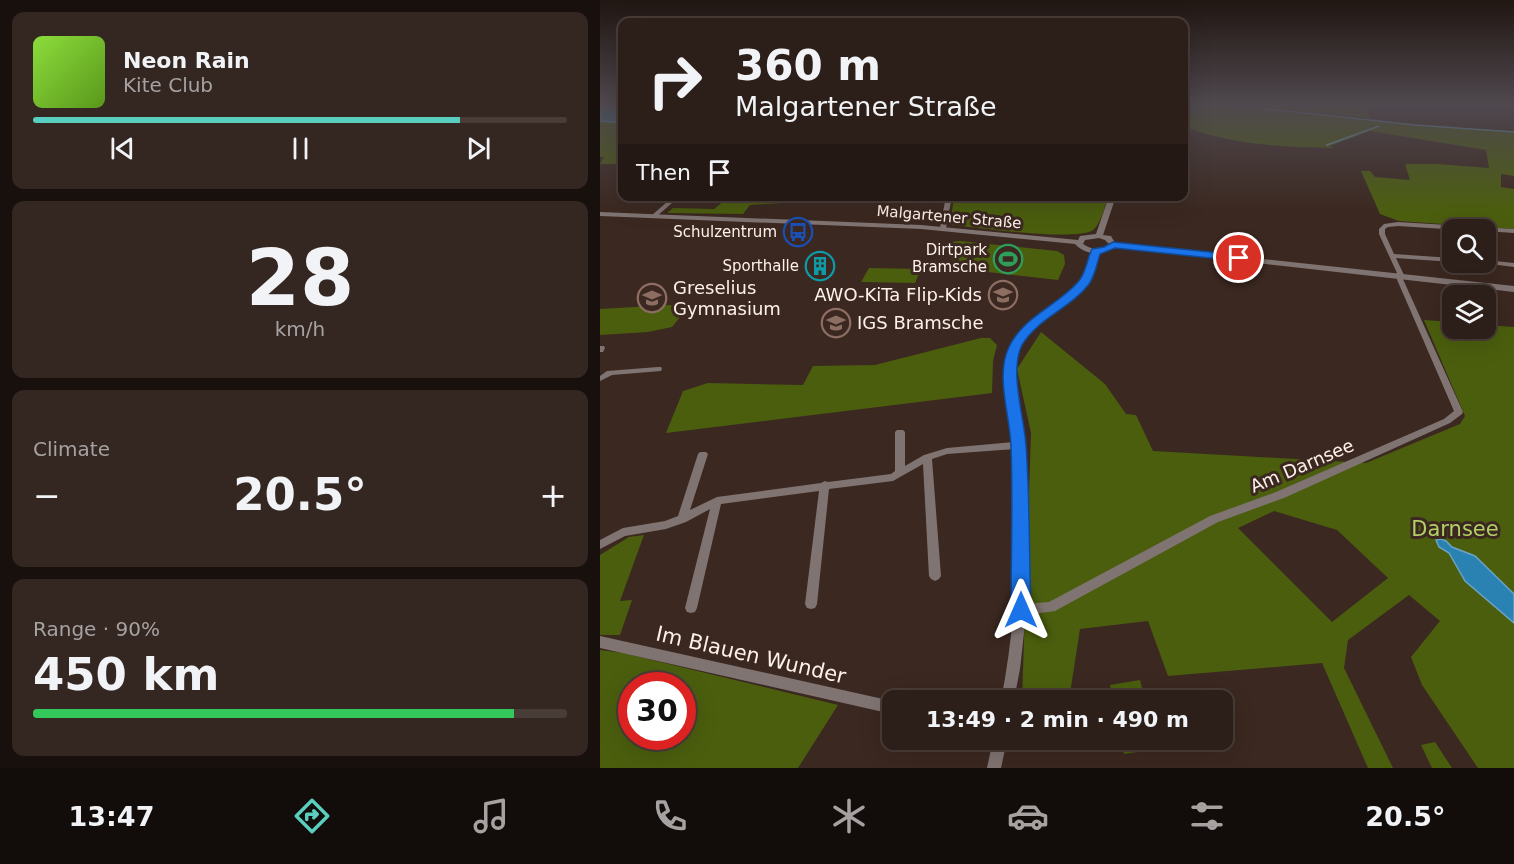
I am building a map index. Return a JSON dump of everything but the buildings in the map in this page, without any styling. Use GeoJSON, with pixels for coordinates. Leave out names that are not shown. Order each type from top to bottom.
{"type":"FeatureCollection","features":[{"type":"Feature","properties":{"kind":"street"},"geometry":{"type":"LineString","coordinates":[[654,216],[672,201]]}},
{"type":"Feature","properties":{"kind":"street"},"geometry":{"type":"LineString","coordinates":[[943,228],[948,201]]}},
{"type":"Feature","properties":{"kind":"street"},"geometry":{"type":"LineString","coordinates":[[1099,236],[1111,201]]}},
{"type":"Feature","properties":{"kind":"street","name":"Malgartener Straße"},"geometry":{"type":"LineString","coordinates":[[600,214],[943,228],[1079,242]]}},
{"type":"Feature","properties":{"kind":"street"},"geometry":{"type":"LineString","coordinates":[[1399,275],[1382,234],[1382,229],[1386,225],[1514,231]]}},
{"type":"Feature","properties":{"kind":"street"},"geometry":{"type":"LineString","coordinates":[[1113,245],[1108,238],[1099,236],[1087,237],[1079,242],[1083,248],[1096,251],[1113,245],[1514,289]]}},
{"type":"Feature","properties":{"kind":"street"},"geometry":{"type":"LineString","coordinates":[[1010,690],[1016,667],[1021,610],[1018,445],[1010,370],[1011,356],[1025,331],[1072,296],[1086,281],[1096,251]]}},
{"type":"Feature","properties":{"kind":"street"},"geometry":{"type":"LineString","coordinates":[[1393,256],[1442,259]]}},
{"type":"Feature","properties":{"kind":"street"},"geometry":{"type":"LineString","coordinates":[[1496,263],[1514,265]]}},
{"type":"Feature","properties":{"kind":"street","name":"Am Darnsee"},"geometry":{"type":"LineString","coordinates":[[1021,610],[1050,606],[1214,519],[1280,495],[1447,421],[1459,412],[1399,275]]}},
{"type":"Feature","properties":{"kind":"street"},"geometry":{"type":"LineString","coordinates":[[600,380],[610,373],[658,369]]}},
{"type":"Feature","properties":{"kind":"street"},"geometry":{"type":"LineString","coordinates":[[900,432],[900,471]]}},
{"type":"Feature","properties":{"kind":"street"},"geometry":{"type":"LineString","coordinates":[[600,545],[623,532],[666,525],[682,519],[717,501],[893,477],[927,457],[946,451],[1018,445]]}},
{"type":"Feature","properties":{"kind":"street"},"geometry":{"type":"LineString","coordinates":[[682,519],[703,454]]}},
{"type":"Feature","properties":{"kind":"street"},"geometry":{"type":"LineString","coordinates":[[927,457],[935,576]]}},
{"type":"Feature","properties":{"kind":"street"},"geometry":{"type":"LineString","coordinates":[[811,604],[825,485]]}},
{"type":"Feature","properties":{"kind":"street"},"geometry":{"type":"LineString","coordinates":[[691,608],[717,501]]}},
{"type":"Feature","properties":{"kind":"street","name":"Im Blauen Wunder"},"geometry":{"type":"LineString","coordinates":[[600,642],[882,706]]}},
{"type":"Feature","properties":{"kind":"street"},"geometry":{"type":"LineString","coordinates":[[993,768],[998,750]]}},
{"type":"Feature","properties":{"kind":"green space"},"geometry":{"type":"Polygon","coordinates":[[[600,141],[618,141],[618,164],[600,164],[604,157],[600,157],[600,141]]]}},
{"type":"Feature","properties":{"kind":"green space"},"geometry":{"type":"Polygon","coordinates":[[[1237,141],[1344,141],[1330,146],[1334,148],[1277,146],[1237,141]]]}},
{"type":"Feature","properties":{"kind":"green space"},"geometry":{"type":"Polygon","coordinates":[[[1430,141],[1514,141],[1514,176],[1501,174],[1501,187],[1514,189],[1514,229],[1496,228],[1496,219],[1442,219],[1442,224],[1399,221],[1380,214],[1361,171],[1370,171],[1375,177],[1410,180],[1405,164],[1489,168],[1486,150],[1430,141]]]}},
{"type":"Feature","properties":{"kind":"green space"},"geometry":{"type":"Polygon","coordinates":[[[724,201],[812,201],[750,205],[743,214],[667,213],[673,208],[714,209],[724,201]]]}},
{"type":"Feature","properties":{"kind":"green space"},"geometry":{"type":"Polygon","coordinates":[[[953,201],[1107,201],[1096,227],[1083,233],[1067,235],[1024,233],[950,225],[953,201]]]}},
{"type":"Feature","properties":{"kind":"green space","name":"Dirtpark Bramsche"},"geometry":{"type":"Polygon","coordinates":[[[951,242],[1057,251],[1064,255],[1065,264],[1058,280],[953,268],[951,242]]]}},
{"type":"Feature","properties":{"kind":"green space"},"geometry":{"type":"Polygon","coordinates":[[[869,268],[921,269],[915,283],[861,282],[869,268]]]}},
{"type":"Feature","properties":{"kind":"green space"},"geometry":{"type":"Polygon","coordinates":[[[690,305],[672,327],[648,332],[600,335],[600,309],[690,305]]]}},
{"type":"Feature","properties":{"kind":"green space","name":"Darnsee"},"geometry":{"type":"Polygon","coordinates":[[[1424,320],[1442,321],[1442,339],[1496,339],[1496,326],[1514,327],[1514,768],[1478,768],[1422,685],[1411,657],[1440,621],[1409,595],[1348,640],[1344,668],[1393,768],[1368,768],[1322,663],[1168,676],[1148,621],[1080,629],[1071,690],[1022,690],[1031,433],[1017,369],[1041,332],[1105,384],[1126,414],[1136,415],[1153,451],[1366,463],[1460,424],[1465,416],[1424,320]],[[1274,511],[1238,528],[1332,622],[1388,578],[1337,530],[1274,511]]]}},
{"type":"Feature","properties":{"kind":"green space"},"geometry":{"type":"Polygon","coordinates":[[[981,338],[990,338],[997,345],[993,361],[992,393],[666,433],[683,391],[708,383],[803,385],[813,366],[875,365],[981,338]]]}},
{"type":"Feature","properties":{"kind":"green space"},"geometry":{"type":"Polygon","coordinates":[[[644,535],[620,601],[632,600],[620,635],[600,635],[600,555],[629,537],[644,535]]]}},
{"type":"Feature","properties":{"kind":"green space"},"geometry":{"type":"Polygon","coordinates":[[[600,650],[623,653],[838,705],[798,768],[600,768],[600,650]]]}},
{"type":"Feature","properties":{"kind":"green space"},"geometry":{"type":"Polygon","coordinates":[[[1140,680],[1142,690],[1111,690],[1110,685],[1140,680]]]}},
{"type":"Feature","properties":{"kind":"green space"},"geometry":{"type":"Polygon","coordinates":[[[1435,742],[1452,768],[1432,768],[1421,745],[1435,742]]]}},
{"type":"Feature","properties":{"kind":"green space"},"geometry":{"type":"Polygon","coordinates":[[[1123,750],[1150,750],[1124,754],[1123,750]]]}},
{"type":"Feature","properties":{"kind":"water"},"geometry":{"type":"Polygon","coordinates":[[[1441,539],[1452,547],[1475,556],[1514,594],[1514,623],[1465,581],[1449,553],[1439,547],[1436,540],[1441,539]]]}},
{"type":"Feature","properties":{"kind":"waterway"},"geometry":{"type":"LineString","coordinates":[[1327,145],[1338,141]]}},
{"type":"Feature","properties":{"kind":"place","name":"Schulzentrum"},"geometry":{"type":"Point","coordinates":[798,232]}},
{"type":"Feature","properties":{"kind":"place","name":"Dirtpark Bramsche"},"geometry":{"type":"Point","coordinates":[1008,259]}},
{"type":"Feature","properties":{"kind":"place","name":"Sporthalle"},"geometry":{"type":"Point","coordinates":[820,266]}},
{"type":"Feature","properties":{"kind":"place","name":"AWO-KiTa Flip-Kids"},"geometry":{"type":"Point","coordinates":[1003,295]}},
{"type":"Feature","properties":{"kind":"place","name":"Greselius Gymnasium"},"geometry":{"type":"Point","coordinates":[652,298]}},
{"type":"Feature","properties":{"kind":"place","name":"IGS Bramsche"},"geometry":{"type":"Point","coordinates":[836,323]}},
{"type":"Feature","properties":{"kind":"route"},"geometry":{"type":"LineString","coordinates":[[1021,610],[1018,445],[1010,370],[1011,356],[1025,331],[1072,296],[1086,281],[1094,263],[1096,251],[1111,248],[1113,245],[1239,258]]}}]}
